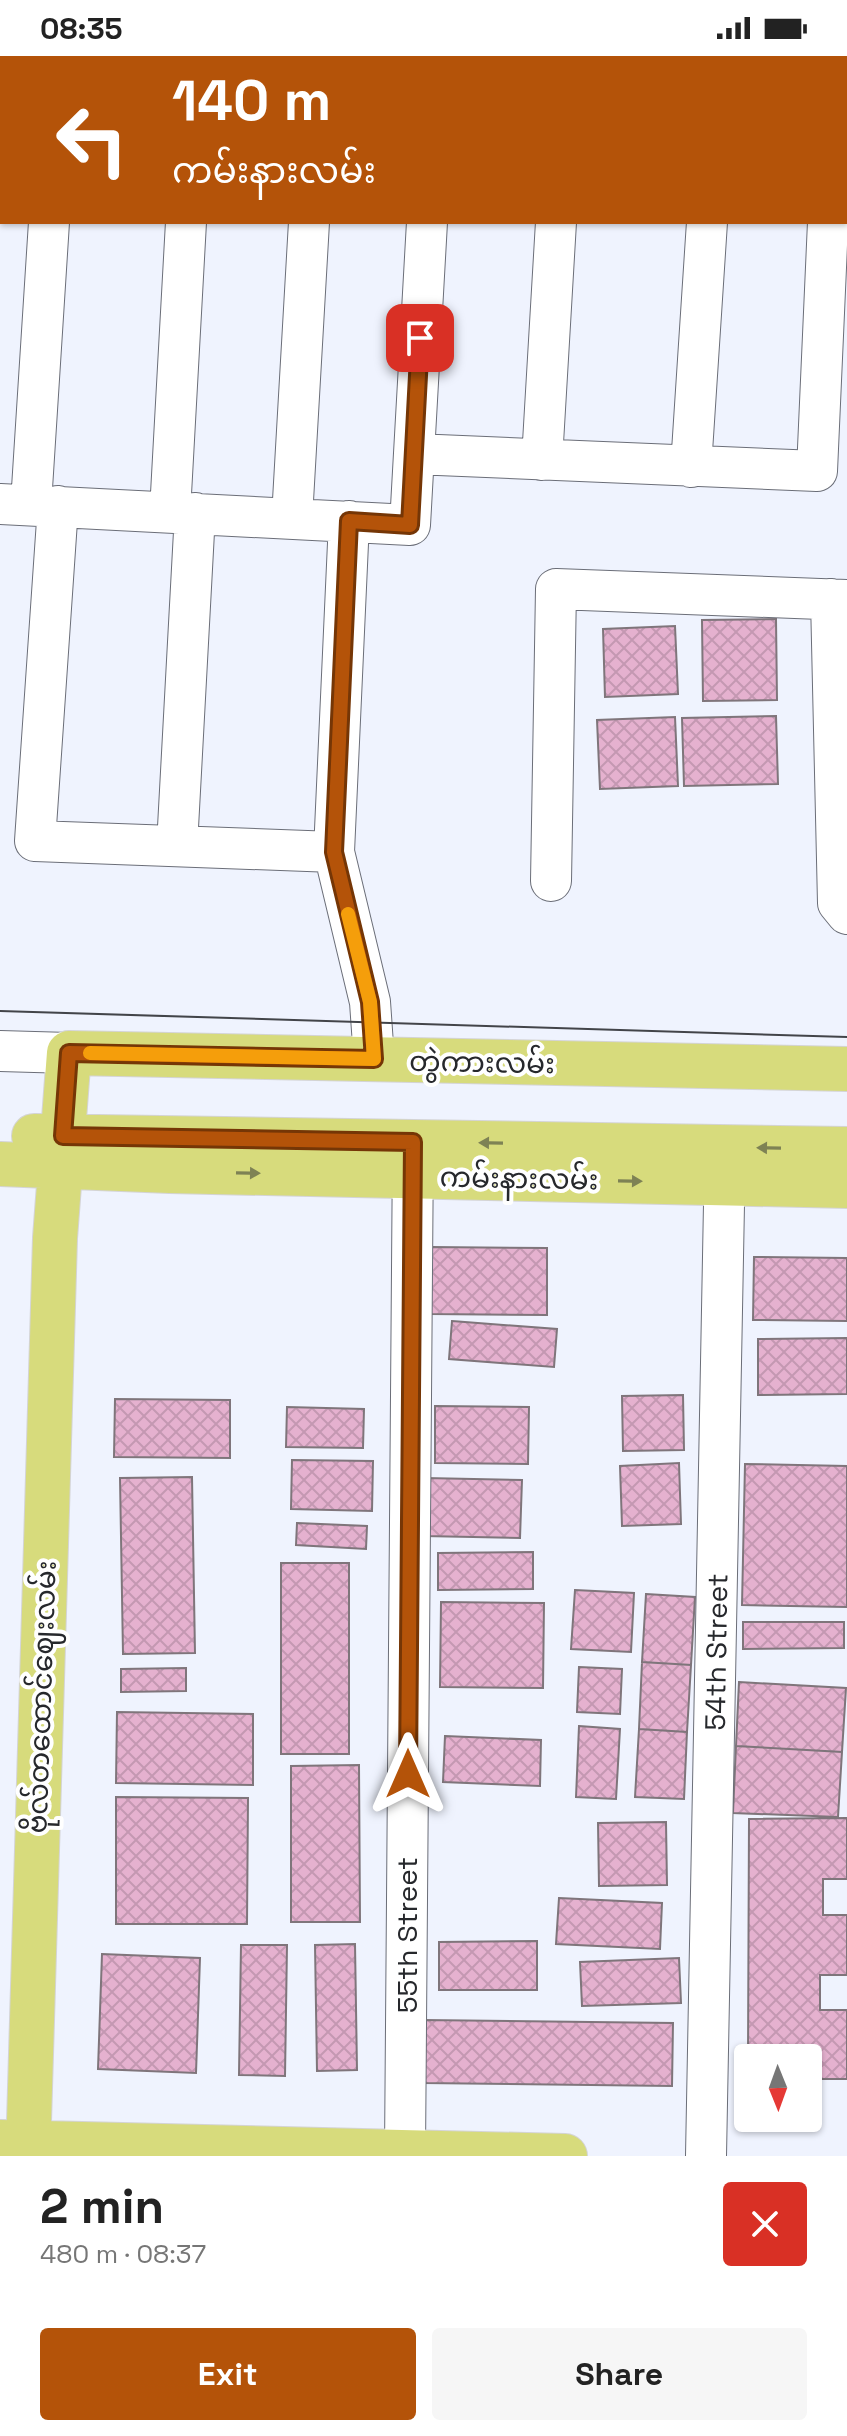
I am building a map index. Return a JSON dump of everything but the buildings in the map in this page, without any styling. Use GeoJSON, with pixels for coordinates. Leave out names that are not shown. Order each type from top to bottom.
{"type":"FeatureCollection","features":[{"type":"Feature","properties":{"kind":"main road","name":"တွဲကားလမ်း"},"geometry":{"type":"LineString","coordinates":[[69,1053],[847,1069]]}},
{"type":"Feature","properties":{"kind":"main road","name":"ဗိုလ်တထောင်ဈေးလမ်း"},"geometry":{"type":"LineString","coordinates":[[18,2147],[55,1238],[69,1053]]}},
{"type":"Feature","properties":{"kind":"main road","name":"ကမ်းနားလမ်း"},"geometry":{"type":"LineString","coordinates":[[0,1135],[62,1152],[170,1171],[413,1159]]}},
{"type":"Feature","properties":{"kind":"main road","name":"ကမ်းနားလမ်း"},"geometry":{"type":"LineString","coordinates":[[0,1164],[62,1152],[725,1165],[847,1149]]}},
{"type":"Feature","properties":{"kind":"main road","name":"ကမ်းနားလမ်း"},"geometry":{"type":"LineString","coordinates":[[725,1165],[847,1186]]}},
{"type":"Feature","properties":{"kind":"main road"},"geometry":{"type":"LineString","coordinates":[[0,1174],[31,1190],[55,1238],[102,1186],[170,1171]]}},
{"type":"Feature","properties":{"kind":"main road"},"geometry":{"type":"LineString","coordinates":[[18,2147],[565,2156]]}},
{"type":"Feature","properties":{"kind":"street"},"geometry":{"type":"LineString","coordinates":[[49,224],[30,505],[35,841],[334,852]]}},
{"type":"Feature","properties":{"kind":"street"},"geometry":{"type":"LineString","coordinates":[[177,846],[186,224]]}},
{"type":"Feature","properties":{"kind":"street"},"geometry":{"type":"LineString","coordinates":[[292,518],[309,224]]}},
{"type":"Feature","properties":{"kind":"street"},"geometry":{"type":"LineString","coordinates":[[30,505],[410,525],[427,224]]}},
{"type":"Feature","properties":{"kind":"street"},"geometry":{"type":"LineString","coordinates":[[542,460],[556,224]]}},
{"type":"Feature","properties":{"kind":"street"},"geometry":{"type":"LineString","coordinates":[[691,467],[707,224]]}},
{"type":"Feature","properties":{"kind":"street"},"geometry":{"type":"LineString","coordinates":[[414,454],[817,471],[834,385],[828,224]]}},
{"type":"Feature","properties":{"kind":"street"},"geometry":{"type":"LineString","coordinates":[[349,521],[334,852],[370,1002],[374,1059]]}},
{"type":"Feature","properties":{"kind":"street"},"geometry":{"type":"LineString","coordinates":[[551,881],[556,589],[839,599],[838,903],[847,914]]}},
{"type":"Feature","properties":{"kind":"street"},"geometry":{"type":"LineString","coordinates":[[0,1051],[69,1053]]}},
{"type":"Feature","properties":{"kind":"street","name":"55th Street"},"geometry":{"type":"LineString","coordinates":[[405,2152],[413,1159]]}},
{"type":"Feature","properties":{"kind":"street","name":"54th Street"},"geometry":{"type":"LineString","coordinates":[[706,2156],[725,1165]]}},
{"type":"Feature","properties":{"kind":"tram line"},"geometry":{"type":"LineString","coordinates":[[0,1011],[847,1037]]}},
{"type":"Feature","properties":{"kind":"slow traffic"},"geometry":{"type":"LineString","coordinates":[[90,1053],[374,1059],[370,1002],[348,914]]}},
{"type":"Feature","properties":{"kind":"route"},"geometry":{"type":"LineString","coordinates":[[408,1774],[413,1142],[63,1136],[69,1053],[374,1059],[370,1002],[334,852],[349,521],[410,525],[420,338]]}}]}
